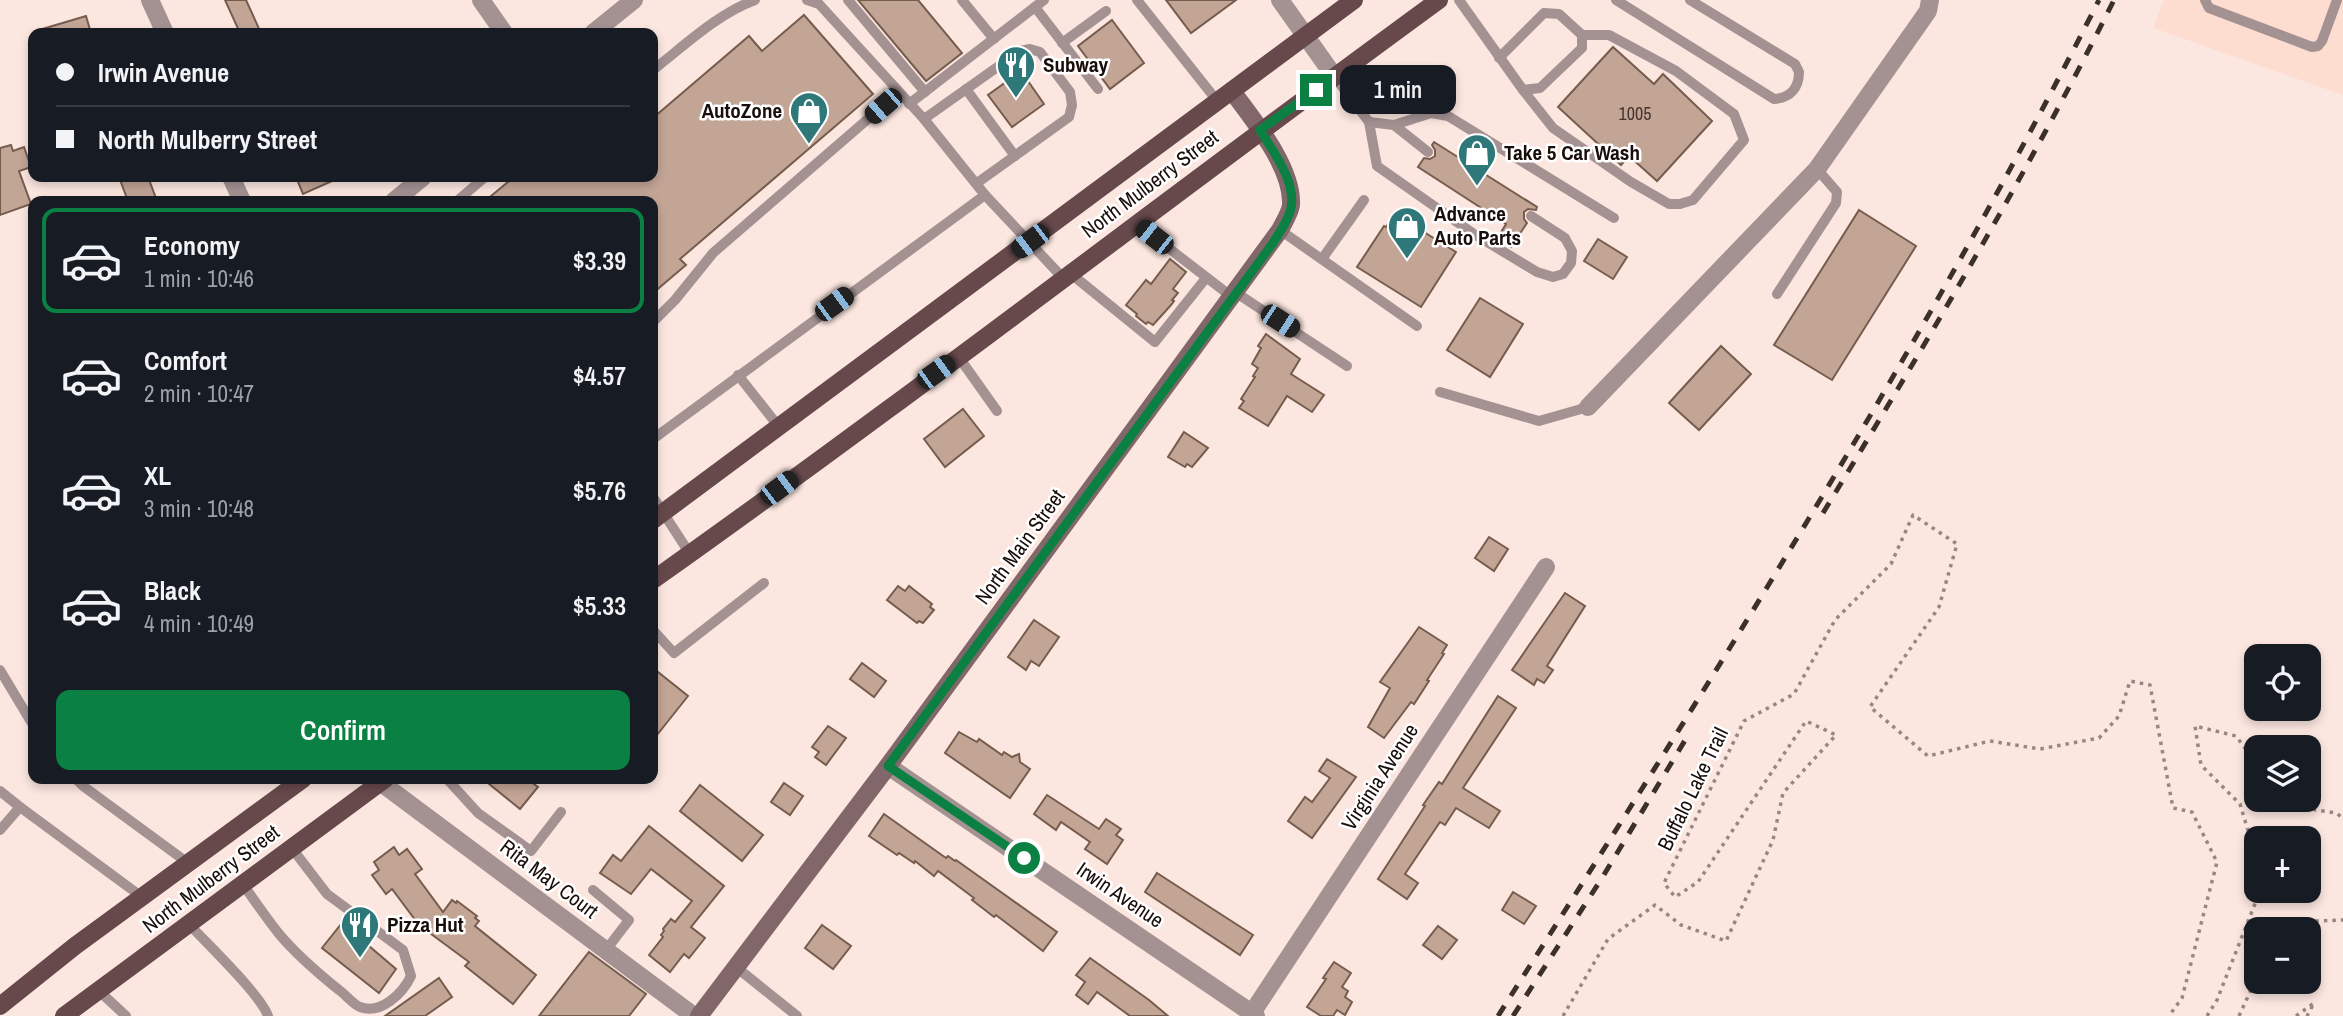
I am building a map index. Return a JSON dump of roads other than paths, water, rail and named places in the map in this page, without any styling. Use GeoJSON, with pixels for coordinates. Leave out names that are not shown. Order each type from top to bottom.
{"type":"FeatureCollection","features":[{"type":"Feature","properties":{"kind":"main road","name":"North Mulberry Street"},"geometry":{"type":"LineString","coordinates":[[658,516],[1354,0]]}},
{"type":"Feature","properties":{"kind":"main road","name":"North Mulberry Street"},"geometry":{"type":"LineString","coordinates":[[658,576],[1439,0]]}},
{"type":"Feature","properties":{"kind":"main road","name":"North Mulberry Street"},"geometry":{"type":"LineString","coordinates":[[0,1006],[296,784]]}},
{"type":"Feature","properties":{"kind":"main road","name":"North Mulberry Street"},"geometry":{"type":"LineString","coordinates":[[64,1016],[375,784]]}},
{"type":"Feature","properties":{"kind":"street"},"geometry":{"type":"LineString","coordinates":[[150,0],[163,28]]}},
{"type":"Feature","properties":{"kind":"street"},"geometry":{"type":"LineString","coordinates":[[481,0],[500,28]]}},
{"type":"Feature","properties":{"kind":"street"},"geometry":{"type":"LineString","coordinates":[[599,28],[634,0]]}},
{"type":"Feature","properties":{"kind":"street"},"geometry":{"type":"LineString","coordinates":[[1280,0],[1335,76]]}},
{"type":"Feature","properties":{"kind":"street"},"geometry":{"type":"LineString","coordinates":[[1588,407],[1818,169],[1928,11],[1930,0]]}},
{"type":"Feature","properties":{"kind":"street","name":"North Main Street"},"geometry":{"type":"LineString","coordinates":[[697,1016],[888,766],[1280,230],[1291,208],[1290,192],[1283,170],[1260,130],[1225,96]]}},
{"type":"Feature","properties":{"kind":"street"},"geometry":{"type":"LineString","coordinates":[[400,196],[417,182]]}},
{"type":"Feature","properties":{"kind":"street","name":"Virginia Avenue"},"geometry":{"type":"LineString","coordinates":[[1254,1014],[1546,567]]}},
{"type":"Feature","properties":{"kind":"street","name":"Irwin Avenue"},"geometry":{"type":"LineString","coordinates":[[888,766],[1254,1014]]}},
{"type":"Feature","properties":{"kind":"street","name":"Rita May Court"},"geometry":{"type":"LineString","coordinates":[[385,784],[697,1016]]}},
{"type":"Feature","properties":{"kind":"lane"},"geometry":{"type":"LineString","coordinates":[[658,66],[742,5],[754,0]]}},
{"type":"Feature","properties":{"kind":"lane"},"geometry":{"type":"LineString","coordinates":[[807,0],[819,4],[924,119],[985,195],[1030,241],[1067,276],[1155,342],[1206,278]]}},
{"type":"Feature","properties":{"kind":"lane"},"geometry":{"type":"LineString","coordinates":[[848,0],[925,92]]}},
{"type":"Feature","properties":{"kind":"lane"},"geometry":{"type":"LineString","coordinates":[[961,0],[994,39]]}},
{"type":"Feature","properties":{"kind":"lane"},"geometry":{"type":"LineString","coordinates":[[1137,0],[1225,96]]}},
{"type":"Feature","properties":{"kind":"lane"},"geometry":{"type":"LineString","coordinates":[[1459,0],[1499,58],[1553,128],[1631,182],[1669,204],[1693,200],[1744,140],[1734,114],[1676,71],[1609,35],[1582,35],[1559,14],[1544,13],[1499,58]]}},
{"type":"Feature","properties":{"kind":"lane"},"geometry":{"type":"LineString","coordinates":[[1616,0],[1774,99],[1784,99],[1796,88],[1799,72],[1795,64],[1690,0]]}},
{"type":"Feature","properties":{"kind":"lane"},"geometry":{"type":"LineString","coordinates":[[2205,0],[2209,8],[2312,47],[2318,46],[2322,41],[2337,0]]}},
{"type":"Feature","properties":{"kind":"lane"},"geometry":{"type":"LineString","coordinates":[[909,104],[1039,4],[1062,43],[1098,89]]}},
{"type":"Feature","properties":{"kind":"lane"},"geometry":{"type":"LineString","coordinates":[[1062,43],[1106,11]]}},
{"type":"Feature","properties":{"kind":"lane"},"geometry":{"type":"LineString","coordinates":[[1523,90],[1540,89],[1582,48],[1582,35]]}},
{"type":"Feature","properties":{"kind":"lane"},"geometry":{"type":"LineString","coordinates":[[924,119],[1020,51],[1040,52],[1070,92],[1072,105],[1069,117],[977,183]]}},
{"type":"Feature","properties":{"kind":"lane"},"geometry":{"type":"LineString","coordinates":[[1335,76],[1369,122],[1377,166],[1474,234],[1537,272],[1553,277],[1563,274],[1571,264],[1572,251],[1565,238],[1531,216]]}},
{"type":"Feature","properties":{"kind":"lane"},"geometry":{"type":"LineString","coordinates":[[966,89],[1015,156]]}},
{"type":"Feature","properties":{"kind":"lane"},"geometry":{"type":"LineString","coordinates":[[658,317],[713,253],[898,93]]}},
{"type":"Feature","properties":{"kind":"lane"},"geometry":{"type":"LineString","coordinates":[[1369,122],[1394,125],[1431,113],[1448,116],[1614,218]]}},
{"type":"Feature","properties":{"kind":"lane"},"geometry":{"type":"LineString","coordinates":[[1394,125],[1428,152]]}},
{"type":"Feature","properties":{"kind":"lane"},"geometry":{"type":"LineString","coordinates":[[1777,294],[1836,203],[1837,192],[1818,169]]}},
{"type":"Feature","properties":{"kind":"lane"},"geometry":{"type":"LineString","coordinates":[[463,196],[479,182]]}},
{"type":"Feature","properties":{"kind":"lane"},"geometry":{"type":"LineString","coordinates":[[658,435],[985,195]]}},
{"type":"Feature","properties":{"kind":"lane"},"geometry":{"type":"LineString","coordinates":[[1322,259],[1364,200]]}},
{"type":"Feature","properties":{"kind":"lane"},"geometry":{"type":"LineString","coordinates":[[1136,223],[1206,278],[1347,366]]}},
{"type":"Feature","properties":{"kind":"lane"},"geometry":{"type":"LineString","coordinates":[[1280,230],[1417,326]]}},
{"type":"Feature","properties":{"kind":"lane"},"geometry":{"type":"LineString","coordinates":[[958,356],[997,411]]}},
{"type":"Feature","properties":{"kind":"lane"},"geometry":{"type":"LineString","coordinates":[[738,375],[779,427]]}},
{"type":"Feature","properties":{"kind":"lane"},"geometry":{"type":"LineString","coordinates":[[1440,393],[1539,421],[1588,407]]}},
{"type":"Feature","properties":{"kind":"lane"},"geometry":{"type":"LineString","coordinates":[[658,516],[690,554]]}},
{"type":"Feature","properties":{"kind":"lane"},"geometry":{"type":"LineString","coordinates":[[658,636],[674,653],[764,583]]}},
{"type":"Feature","properties":{"kind":"lane"},"geometry":{"type":"LineString","coordinates":[[0,670],[28,717]]}},
{"type":"Feature","properties":{"kind":"lane"},"geometry":{"type":"LineString","coordinates":[[81,784],[188,863]]}},
{"type":"Feature","properties":{"kind":"lane"},"geometry":{"type":"LineString","coordinates":[[452,784],[478,813],[531,851],[561,812]]}},
{"type":"Feature","properties":{"kind":"lane"},"geometry":{"type":"LineString","coordinates":[[0,791],[142,897]]}},
{"type":"Feature","properties":{"kind":"lane"},"geometry":{"type":"LineString","coordinates":[[0,830],[20,807]]}},
{"type":"Feature","properties":{"kind":"lane"},"geometry":{"type":"LineString","coordinates":[[242,883],[282,937],[360,1007],[382,1006],[392,999],[405,989],[411,976],[403,950],[327,894],[291,847]]}},
{"type":"Feature","properties":{"kind":"lane"},"geometry":{"type":"LineString","coordinates":[[593,890],[629,920],[606,950]]}},
{"type":"Feature","properties":{"kind":"lane"},"geometry":{"type":"LineString","coordinates":[[189,924],[255,996],[268,1016]]}},
{"type":"Feature","properties":{"kind":"lane"},"geometry":{"type":"LineString","coordinates":[[736,967],[797,1016]]}},
{"type":"Feature","properties":{"kind":"lane"},"geometry":{"type":"LineString","coordinates":[[99,991],[126,1016]]}},
{"type":"Feature","properties":{"kind":"railway"},"geometry":{"type":"LineString","coordinates":[[1498,1016],[1811,515],[1960,260],[2099,0]]}},
{"type":"Feature","properties":{"kind":"railway"},"geometry":{"type":"LineString","coordinates":[[1823,513],[2010,195],[2114,0]]}},
{"type":"Feature","properties":{"kind":"railway"},"geometry":{"type":"LineString","coordinates":[[1513,1016],[1602,878],[1687,737]]}},
{"type":"Feature","properties":{"kind":"place","name":"Subway"},"geometry":{"type":"Point","coordinates":[1016,99]}},
{"type":"Feature","properties":{"kind":"place","name":"AutoZone"},"geometry":{"type":"Point","coordinates":[809,145]}},
{"type":"Feature","properties":{"kind":"place","name":"Take 5 Car Wash"},"geometry":{"type":"Point","coordinates":[1477,187]}},
{"type":"Feature","properties":{"kind":"place","name":"Advance Auto Parts"},"geometry":{"type":"Point","coordinates":[1407,260]}},
{"type":"Feature","properties":{"kind":"place","name":"Pizza Hut"},"geometry":{"type":"Point","coordinates":[360,959]}}]}
